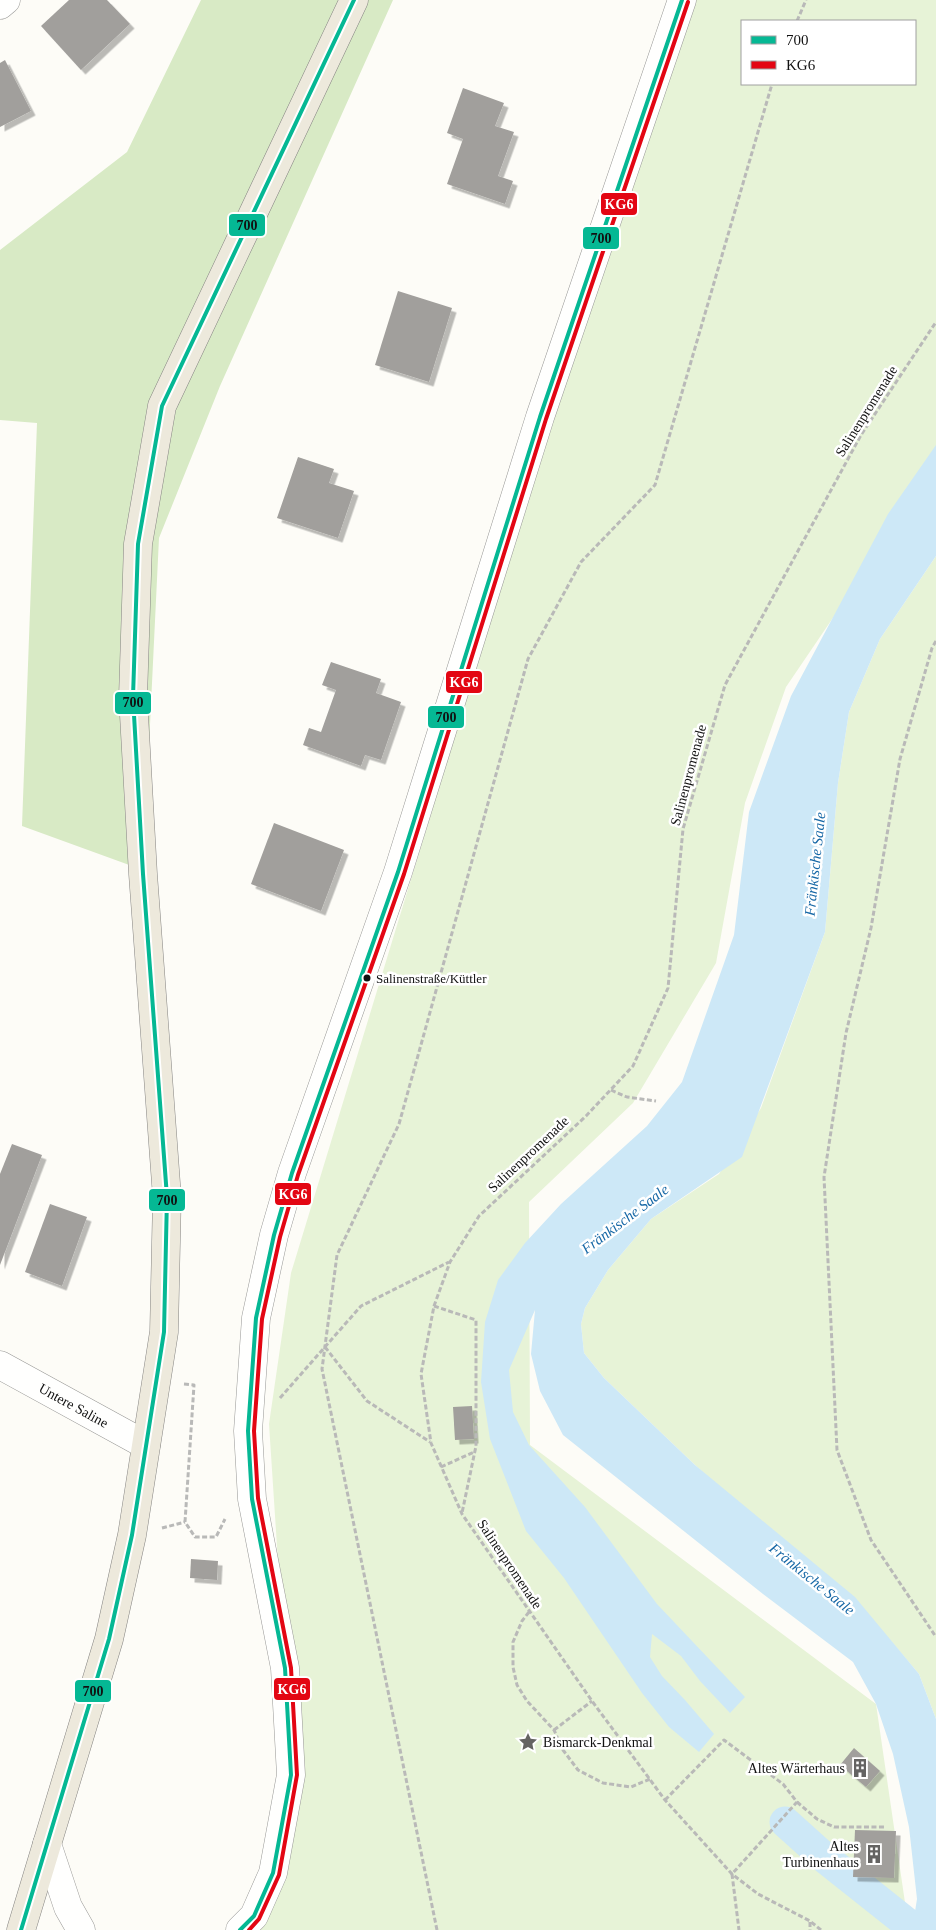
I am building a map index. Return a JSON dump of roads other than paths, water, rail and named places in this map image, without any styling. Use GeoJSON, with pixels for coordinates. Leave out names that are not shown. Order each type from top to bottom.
{"type":"FeatureCollection","features":[{"type":"Feature","properties":{"kind":"main road"},"geometry":{"type":"LineString","coordinates":[[21,1930],[109,1639],[132,1536],[164,1332],[167,1198],[143,874],[133,696],[138,544],[162,406],[354,0]]}},
{"type":"Feature","properties":{"kind":"street"},"geometry":{"type":"LineString","coordinates":[[0,5],[6,0]]}},
{"type":"Feature","properties":{"kind":"street"},"geometry":{"type":"LineString","coordinates":[[240,1930],[254,1916],[273,1873],[291,1774],[285,1668],[252,1499],[248,1431],[256,1318],[274,1235],[292,1172],[398,872],[540,417],[682,0]]}},
{"type":"Feature","properties":{"kind":"street","name":"Untere Saline"},"geometry":{"type":"LineString","coordinates":[[0,1365],[146,1445]]}},
{"type":"Feature","properties":{"kind":"street"},"geometry":{"type":"LineString","coordinates":[[48,1844],[68,1906],[81,1930]]}},
{"type":"Feature","properties":{"kind":"water","name":"Fränkische Saale"},"geometry":{"type":"Polygon","coordinates":[[[936,445],[936,556],[880,639],[849,712],[838,783],[825,932],[742,1157],[651,1219],[608,1270],[585,1308],[581,1324],[584,1353],[604,1378],[695,1465],[855,1597],[919,1674],[936,1719],[936,1930],[912,1930],[917,1899],[909,1827],[893,1754],[876,1704],[853,1662],[763,1594],[563,1435],[540,1391],[531,1354],[535,1310],[509,1370],[513,1412],[529,1445],[585,1507],[657,1604],[745,1697],[730,1713],[700,1681],[681,1656],[652,1634],[650,1657],[662,1676],[714,1734],[699,1752],[669,1727],[642,1693],[564,1578],[526,1531],[490,1439],[481,1382],[485,1322],[498,1280],[525,1243],[561,1204],[647,1126],[682,1082],[734,935],[749,812],[791,696],[888,514],[936,445]]]}},
{"type":"Feature","properties":{"kind":"waterway"},"geometry":{"type":"LineString","coordinates":[[785,1822],[825,1858],[913,1928]]}},
{"type":"Feature","properties":{"kind":"place","name":"Salinenstraße/Küttler"},"geometry":{"type":"Point","coordinates":[367,978]}},
{"type":"Feature","properties":{"kind":"place","name":"Bismarck-Denkmal"},"geometry":{"type":"Point","coordinates":[528,1742]}},
{"type":"Feature","properties":{"kind":"place","name":"Altes Wärterhaus"},"geometry":{"type":"Point","coordinates":[860,1768]}},
{"type":"Feature","properties":{"kind":"place","name":"Altes Turbinenhaus"},"geometry":{"type":"Point","coordinates":[874,1854]}}]}
